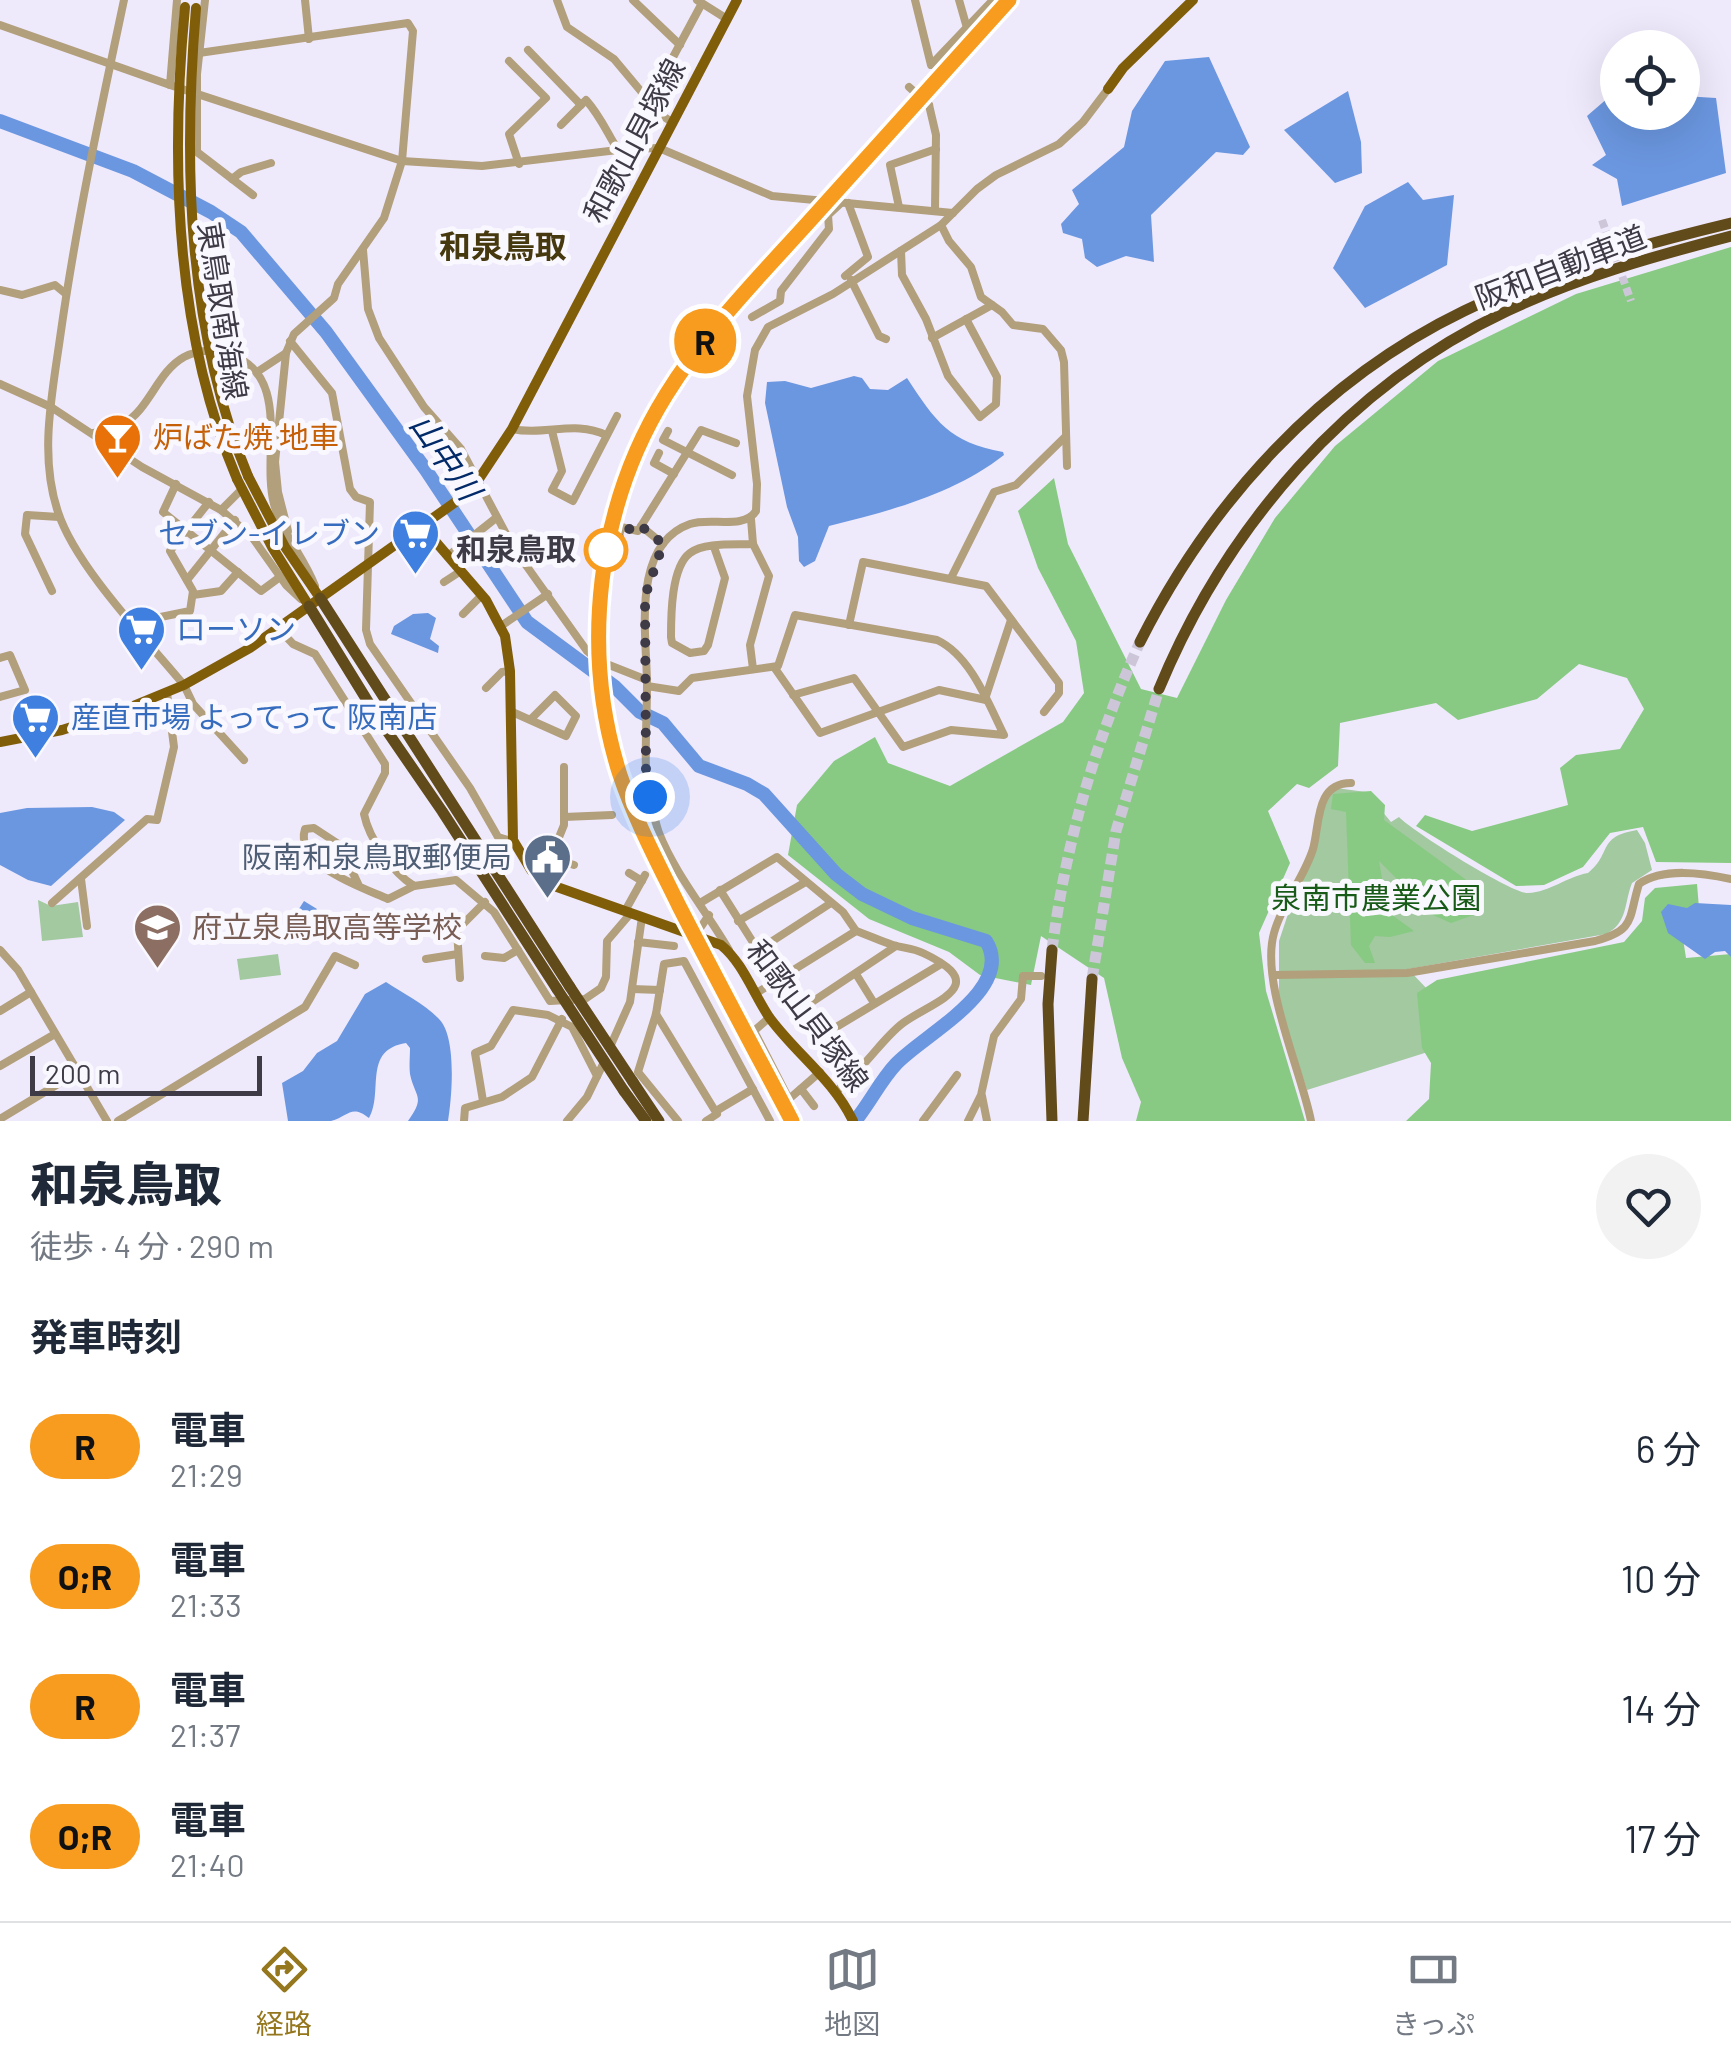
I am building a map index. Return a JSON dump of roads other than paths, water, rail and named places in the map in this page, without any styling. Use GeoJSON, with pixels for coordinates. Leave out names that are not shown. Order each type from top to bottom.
{"type":"FeatureCollection","features":[{"type":"Feature","properties":{"kind":"highway","name":"阪和自動車道"},"geometry":{"type":"LineString","coordinates":[[1140,642],[1179,570],[1234,495],[1298,426],[1365,371],[1432,328],[1506,292],[1601,258],[1731,223]]}},
{"type":"Feature","properties":{"kind":"highway","name":"阪和自動車道"},"geometry":{"type":"LineString","coordinates":[[1159,689],[1191,618],[1258,514],[1320,444],[1390,383],[1464,334],[1506,312],[1593,276],[1731,236]]}},
{"type":"Feature","properties":{"kind":"highway"},"geometry":{"type":"LineString","coordinates":[[315,602],[378,718],[563,988],[628,1086],[646,1121]]}},
{"type":"Feature","properties":{"kind":"highway"},"geometry":{"type":"LineString","coordinates":[[1052,950],[1048,1004],[1052,1121]]}},
{"type":"Feature","properties":{"kind":"highway"},"geometry":{"type":"LineString","coordinates":[[1083,1121],[1092,979]]}},
{"type":"Feature","properties":{"kind":"highway"},"geometry":{"type":"LineString","coordinates":[[628,1086],[659,1121]]}},
{"type":"Feature","properties":{"kind":"main road","name":"和歌山貝塚線"},"geometry":{"type":"LineString","coordinates":[[0,742],[89,723],[184,684],[279,629],[474,487],[512,429],[737,0]]}},
{"type":"Feature","properties":{"kind":"main road"},"geometry":{"type":"LineString","coordinates":[[1108,88],[1192,0]]}},
{"type":"Feature","properties":{"kind":"main road","name":"東鳥取南海線"},"geometry":{"type":"LineString","coordinates":[[191,2],[178,145],[187,280],[206,393],[272,547],[315,602]]}},
{"type":"Feature","properties":{"kind":"main road","name":"東鳥取南海線"},"geometry":{"type":"LineString","coordinates":[[242,482],[287,538],[315,602]]}},
{"type":"Feature","properties":{"kind":"main road"},"geometry":{"type":"LineString","coordinates":[[427,523],[505,624],[510,671],[511,828],[523,861],[542,879]]}},
{"type":"Feature","properties":{"kind":"main road","name":"和歌山貝塚線"},"geometry":{"type":"LineString","coordinates":[[542,879],[696,934],[731,954],[770,1017],[840,1096],[853,1121]]}},
{"type":"Feature","properties":{"kind":"street"},"geometry":{"type":"LineString","coordinates":[[124,0],[88,164],[66,294],[51,407],[50,481],[59,517],[100,583],[184,684],[193,704],[244,760]]}},
{"type":"Feature","properties":{"kind":"street"},"geometry":{"type":"LineString","coordinates":[[305,0],[308,40]]}},
{"type":"Feature","properties":{"kind":"street"},"geometry":{"type":"LineString","coordinates":[[557,0],[567,27],[614,59],[660,114],[673,123]]}},
{"type":"Feature","properties":{"kind":"street"},"geometry":{"type":"LineString","coordinates":[[632,0],[680,45]]}},
{"type":"Feature","properties":{"kind":"street"},"geometry":{"type":"LineString","coordinates":[[914,0],[931,65],[993,0]]}},
{"type":"Feature","properties":{"kind":"street"},"geometry":{"type":"LineString","coordinates":[[959,0],[966,28]]}},
{"type":"Feature","properties":{"kind":"street"},"geometry":{"type":"LineString","coordinates":[[170,86],[191,2]]}},
{"type":"Feature","properties":{"kind":"street"},"geometry":{"type":"LineString","coordinates":[[191,2],[199,52],[197,152],[253,195]]}},
{"type":"Feature","properties":{"kind":"street"},"geometry":{"type":"LineString","coordinates":[[672,60],[699,2],[727,19]]}},
{"type":"Feature","properties":{"kind":"street"},"geometry":{"type":"LineString","coordinates":[[199,52],[308,40],[408,23],[412,26],[402,161],[384,218],[338,284],[334,298],[299,329],[286,353],[275,462],[287,538]]}},
{"type":"Feature","properties":{"kind":"street"},"geometry":{"type":"LineString","coordinates":[[0,25],[170,86],[402,161],[482,166],[659,148],[772,196],[953,213]]}},
{"type":"Feature","properties":{"kind":"street"},"geometry":{"type":"LineString","coordinates":[[528,50],[581,105]]}},
{"type":"Feature","properties":{"kind":"street"},"geometry":{"type":"LineString","coordinates":[[510,60],[546,98],[509,134],[519,164]]}},
{"type":"Feature","properties":{"kind":"street"},"geometry":{"type":"LineString","coordinates":[[909,87],[933,112],[936,209]]}},
{"type":"Feature","properties":{"kind":"street"},"geometry":{"type":"LineString","coordinates":[[848,278],[942,225],[987,180],[1060,144],[1083,122],[1108,88]]}},
{"type":"Feature","properties":{"kind":"street"},"geometry":{"type":"LineString","coordinates":[[561,125],[586,100],[604,120],[605,130],[618,150]]}},
{"type":"Feature","properties":{"kind":"street"},"geometry":{"type":"LineString","coordinates":[[899,206],[890,165],[936,149]]}},
{"type":"Feature","properties":{"kind":"street"},"geometry":{"type":"LineString","coordinates":[[232,179],[241,172],[271,164]]}},
{"type":"Feature","properties":{"kind":"street"},"geometry":{"type":"LineString","coordinates":[[753,669],[750,645],[768,576],[753,544],[751,518],[758,503],[747,402],[757,344],[772,324],[833,294],[868,257],[845,202]]}},
{"type":"Feature","properties":{"kind":"street"},"geometry":{"type":"LineString","coordinates":[[752,317],[780,302],[781,291],[829,229],[828,215],[845,202]]}},
{"type":"Feature","properties":{"kind":"street"},"geometry":{"type":"LineString","coordinates":[[942,225],[949,241],[971,267],[981,298],[1013,324],[1043,329],[1061,350],[1067,466]]}},
{"type":"Feature","properties":{"kind":"street"},"geometry":{"type":"LineString","coordinates":[[363,250],[373,326],[424,407],[461,450],[474,487],[513,547],[593,656],[647,682],[678,691],[692,678],[778,666],[795,615],[936,640],[949,645],[986,698],[1004,736],[951,730],[903,747],[854,678],[793,695]]}},
{"type":"Feature","properties":{"kind":"street"},"geometry":{"type":"LineString","coordinates":[[902,250],[902,275],[926,319],[948,376],[980,417],[996,404],[997,377],[966,320]]}},
{"type":"Feature","properties":{"kind":"street"},"geometry":{"type":"LineString","coordinates":[[848,278],[880,336],[886,339]]}},
{"type":"Feature","properties":{"kind":"street"},"geometry":{"type":"LineString","coordinates":[[0,290],[22,295],[55,285],[66,294]]}},
{"type":"Feature","properties":{"kind":"street"},"geometry":{"type":"LineString","coordinates":[[932,338],[992,305]]}},
{"type":"Feature","properties":{"kind":"street"},"geometry":{"type":"LineString","coordinates":[[290,341],[332,393],[350,489],[356,497],[370,502],[366,630],[370,644],[470,788],[500,839],[514,842]]}},
{"type":"Feature","properties":{"kind":"street"},"geometry":{"type":"LineString","coordinates":[[93,434],[121,426],[134,416],[171,368],[196,352],[226,353],[245,362],[257,372],[269,399],[272,496],[287,538]]}},
{"type":"Feature","properties":{"kind":"street"},"geometry":{"type":"LineString","coordinates":[[257,372],[286,353]]}},
{"type":"Feature","properties":{"kind":"street"},"geometry":{"type":"LineString","coordinates":[[0,384],[51,407],[142,467],[222,510],[252,537],[280,577],[315,602]]}},
{"type":"Feature","properties":{"kind":"street"},"geometry":{"type":"LineString","coordinates":[[574,514],[573,500],[616,416]]}},
{"type":"Feature","properties":{"kind":"street"},"geometry":{"type":"LineString","coordinates":[[512,429],[552,431],[576,424],[606,435]]}},
{"type":"Feature","properties":{"kind":"street"},"geometry":{"type":"LineString","coordinates":[[613,567],[622,528],[638,530],[701,430],[736,443]]}},
{"type":"Feature","properties":{"kind":"street"},"geometry":{"type":"LineString","coordinates":[[552,431],[562,471],[552,490],[573,500]]}},
{"type":"Feature","properties":{"kind":"street"},"geometry":{"type":"LineString","coordinates":[[668,431],[662,440],[732,474]]}},
{"type":"Feature","properties":{"kind":"street"},"geometry":{"type":"LineString","coordinates":[[951,578],[994,492],[1016,485],[1066,437]]}},
{"type":"Feature","properties":{"kind":"street"},"geometry":{"type":"LineString","coordinates":[[659,453],[654,463],[674,474]]}},
{"type":"Feature","properties":{"kind":"street"},"geometry":{"type":"LineString","coordinates":[[222,510],[242,482]]}},
{"type":"Feature","properties":{"kind":"street"},"geometry":{"type":"LineString","coordinates":[[176,484],[163,512],[261,591],[280,577]]}},
{"type":"Feature","properties":{"kind":"street"},"geometry":{"type":"LineString","coordinates":[[134,626],[190,611],[193,595],[170,551],[208,502]]}},
{"type":"Feature","properties":{"kind":"street"},"geometry":{"type":"LineString","coordinates":[[52,591],[25,534],[27,515],[59,517]]}},
{"type":"Feature","properties":{"kind":"street"},"geometry":{"type":"LineString","coordinates":[[451,553],[496,518]]}},
{"type":"Feature","properties":{"kind":"street"},"geometry":{"type":"LineString","coordinates":[[731,954],[660,834],[650,797],[645,596],[663,544],[689,524],[751,518]]}},
{"type":"Feature","properties":{"kind":"street"},"geometry":{"type":"LineString","coordinates":[[187,580],[235,520]]}},
{"type":"Feature","properties":{"kind":"street"},"geometry":{"type":"LineString","coordinates":[[641,526],[663,544]]}},
{"type":"Feature","properties":{"kind":"street"},"geometry":{"type":"LineString","coordinates":[[714,547],[726,578],[708,645],[704,651],[690,653],[672,643],[672,592],[689,554],[714,547],[753,544]]}},
{"type":"Feature","properties":{"kind":"street"},"geometry":{"type":"LineString","coordinates":[[849,624],[864,562],[986,586],[1058,683],[1060,693],[1044,712]]}},
{"type":"Feature","properties":{"kind":"street"},"geometry":{"type":"LineString","coordinates":[[444,582],[461,571]]}},
{"type":"Feature","properties":{"kind":"street"},"geometry":{"type":"LineString","coordinates":[[193,595],[221,591],[238,572]]}},
{"type":"Feature","properties":{"kind":"street"},"geometry":{"type":"LineString","coordinates":[[505,624],[548,594]]}},
{"type":"Feature","properties":{"kind":"street"},"geometry":{"type":"LineString","coordinates":[[462,614],[482,595]]}},
{"type":"Feature","properties":{"kind":"street"},"geometry":{"type":"LineString","coordinates":[[986,698],[1012,620]]}},
{"type":"Feature","properties":{"kind":"street"},"geometry":{"type":"LineString","coordinates":[[279,629],[294,644],[316,654],[385,764],[385,773],[365,806],[364,818],[396,869],[414,886]]}},
{"type":"Feature","properties":{"kind":"street"},"geometry":{"type":"LineString","coordinates":[[0,658],[10,655],[25,690],[0,697]]}},
{"type":"Feature","properties":{"kind":"street"},"geometry":{"type":"LineString","coordinates":[[774,667],[820,733],[938,690],[986,698]]}},
{"type":"Feature","properties":{"kind":"street"},"geometry":{"type":"LineString","coordinates":[[486,688],[502,672],[510,671]]}},
{"type":"Feature","properties":{"kind":"street"},"geometry":{"type":"LineString","coordinates":[[52,903],[147,819],[157,820],[174,746],[167,693]]}},
{"type":"Feature","properties":{"kind":"street"},"geometry":{"type":"LineString","coordinates":[[510,711],[530,720],[566,736],[576,716],[555,695],[530,720]]}},
{"type":"Feature","properties":{"kind":"street"},"geometry":{"type":"LineString","coordinates":[[542,879],[564,817],[564,767]]}},
{"type":"Feature","properties":{"kind":"street"},"geometry":{"type":"LineString","coordinates":[[1311,1121],[1276,1002],[1272,936],[1312,851],[1325,794],[1339,783],[1350,783]]}},
{"type":"Feature","properties":{"kind":"street"},"geometry":{"type":"LineString","coordinates":[[564,817],[605,817]]}},
{"type":"Feature","properties":{"kind":"street"},"geometry":{"type":"LineString","coordinates":[[359,886],[340,846],[314,828],[305,829],[304,849],[310,859],[359,886],[388,898],[414,886],[452,879],[485,902],[550,1002],[585,999],[601,988],[607,970],[608,941],[632,914],[644,878],[628,874]]}},
{"type":"Feature","properties":{"kind":"street"},"geometry":{"type":"LineString","coordinates":[[550,857],[574,865]]}},
{"type":"Feature","properties":{"kind":"street"},"geometry":{"type":"LineString","coordinates":[[700,903],[777,857],[843,912],[856,931],[920,951],[952,972],[957,984],[955,991],[903,1024],[860,1068],[840,1096]]}},
{"type":"Feature","properties":{"kind":"street"},"geometry":{"type":"LineString","coordinates":[[1274,974],[1407,973],[1595,941],[1620,933],[1628,926],[1639,884],[1648,878],[1689,874],[1731,879]]}},
{"type":"Feature","properties":{"kind":"street"},"geometry":{"type":"LineString","coordinates":[[81,879],[87,926]]}},
{"type":"Feature","properties":{"kind":"street"},"geometry":{"type":"LineString","coordinates":[[738,921],[804,883]]}},
{"type":"Feature","properties":{"kind":"street"},"geometry":{"type":"LineString","coordinates":[[720,890],[796,1012],[860,1068]]}},
{"type":"Feature","properties":{"kind":"street"},"geometry":{"type":"LineString","coordinates":[[460,978],[457,930],[485,902]]}},
{"type":"Feature","properties":{"kind":"street"},"geometry":{"type":"LineString","coordinates":[[756,951],[831,904]]}},
{"type":"Feature","properties":{"kind":"street"},"geometry":{"type":"LineString","coordinates":[[566,1121],[587,1097],[624,1020],[638,942],[632,914]]}},
{"type":"Feature","properties":{"kind":"street"},"geometry":{"type":"LineString","coordinates":[[696,934],[708,915]]}},
{"type":"Feature","properties":{"kind":"street"},"geometry":{"type":"LineString","coordinates":[[755,994],[856,931]]}},
{"type":"Feature","properties":{"kind":"street"},"geometry":{"type":"LineString","coordinates":[[638,942],[674,946]]}},
{"type":"Feature","properties":{"kind":"street"},"geometry":{"type":"LineString","coordinates":[[796,1012],[896,946]]}},
{"type":"Feature","properties":{"kind":"street"},"geometry":{"type":"LineString","coordinates":[[484,956],[504,958],[518,950]]}},
{"type":"Feature","properties":{"kind":"street"},"geometry":{"type":"LineString","coordinates":[[1,953],[32,992],[105,1117],[90,1121]]}},
{"type":"Feature","properties":{"kind":"street"},"geometry":{"type":"LineString","coordinates":[[426,959],[458,954]]}},
{"type":"Feature","properties":{"kind":"street"},"geometry":{"type":"LineString","coordinates":[[118,1121],[305,1008],[335,956],[355,966]]}},
{"type":"Feature","properties":{"kind":"street"},"geometry":{"type":"LineString","coordinates":[[678,1121],[638,1072],[656,1014],[664,964],[684,961],[770,1121]]}},
{"type":"Feature","properties":{"kind":"street"},"geometry":{"type":"LineString","coordinates":[[823,1035],[941,964]]}},
{"type":"Feature","properties":{"kind":"street"},"geometry":{"type":"LineString","coordinates":[[856,974],[874,1003]]}},
{"type":"Feature","properties":{"kind":"street"},"geometry":{"type":"LineString","coordinates":[[968,1121],[982,1095],[994,1036],[1021,999],[1023,976],[1041,976]]}},
{"type":"Feature","properties":{"kind":"street"},"geometry":{"type":"LineString","coordinates":[[632,989],[660,990]]}},
{"type":"Feature","properties":{"kind":"street"},"geometry":{"type":"LineString","coordinates":[[0,1011],[32,992]]}},
{"type":"Feature","properties":{"kind":"street"},"geometry":{"type":"LineString","coordinates":[[483,1102],[475,1053],[491,1046],[513,1010],[562,1020],[572,1027],[597,1076]]}},
{"type":"Feature","properties":{"kind":"street"},"geometry":{"type":"LineString","coordinates":[[656,1014],[716,1111]]}},
{"type":"Feature","properties":{"kind":"street"},"geometry":{"type":"LineString","coordinates":[[770,1017],[754,1031],[789,1100],[820,1072]]}},
{"type":"Feature","properties":{"kind":"street"},"geometry":{"type":"LineString","coordinates":[[464,1121],[465,1108],[502,1097],[532,1077],[562,1020]]}},
{"type":"Feature","properties":{"kind":"street"},"geometry":{"type":"LineString","coordinates":[[0,1066],[55,1034]]}},
{"type":"Feature","properties":{"kind":"street"},"geometry":{"type":"LineString","coordinates":[[0,1119],[78,1072]]}},
{"type":"Feature","properties":{"kind":"street"},"geometry":{"type":"LineString","coordinates":[[922,1121],[957,1075]]}},
{"type":"Feature","properties":{"kind":"street"},"geometry":{"type":"LineString","coordinates":[[706,1121],[753,1089]]}},
{"type":"Feature","properties":{"kind":"street"},"geometry":{"type":"LineString","coordinates":[[801,1089],[814,1106]]}},
{"type":"Feature","properties":{"kind":"street"},"geometry":{"type":"LineString","coordinates":[[982,1095],[987,1121]]}},
{"type":"Feature","properties":{"kind":"water"},"geometry":{"type":"Polygon","coordinates":[[[1209,57],[1250,147],[1243,155],[1216,152],[1151,215],[1154,262],[1126,256],[1097,267],[1085,258],[1082,239],[1063,233],[1061,224],[1079,204],[1072,190],[1124,147],[1132,111],[1165,61],[1209,57]]]}},
{"type":"Feature","properties":{"kind":"water"},"geometry":{"type":"Polygon","coordinates":[[[1348,91],[1361,142],[1362,173],[1335,183],[1284,130],[1348,91]]]}},
{"type":"Feature","properties":{"kind":"water"},"geometry":{"type":"Polygon","coordinates":[[[1700,97],[1716,98],[1726,173],[1622,206],[1617,179],[1592,165],[1606,155],[1587,116],[1600,105],[1600,130],[1700,130],[1700,97]]]}},
{"type":"Feature","properties":{"kind":"water"},"geometry":{"type":"Polygon","coordinates":[[[1408,182],[1423,200],[1454,195],[1447,265],[1365,308],[1333,268],[1365,206],[1408,182]]]}},
{"type":"Feature","properties":{"kind":"water"},"geometry":{"type":"Polygon","coordinates":[[[854,376],[862,378],[870,389],[888,390],[907,378],[946,428],[1004,455],[943,491],[829,526],[815,561],[804,567],[799,561],[798,537],[787,507],[765,403],[767,382],[785,381],[811,388],[854,376]]]}},
{"type":"Feature","properties":{"kind":"water"},"geometry":{"type":"Polygon","coordinates":[[[428,613],[436,618],[430,639],[439,646],[438,653],[391,634],[394,626],[413,614],[428,613]]]}},
{"type":"Feature","properties":{"kind":"water"},"geometry":{"type":"Polygon","coordinates":[[[92,807],[114,812],[125,820],[51,886],[28,880],[0,865],[0,813],[27,808],[92,807]]]}},
{"type":"Feature","properties":{"kind":"water"},"geometry":{"type":"Polygon","coordinates":[[[304,901],[317,909],[301,934],[288,926],[304,901]]]}},
{"type":"Feature","properties":{"kind":"water"},"geometry":{"type":"Polygon","coordinates":[[[1695,903],[1731,905],[1731,957],[1725,951],[1705,959],[1668,933],[1661,912],[1668,904],[1687,908],[1695,903]]]}},
{"type":"Feature","properties":{"kind":"water"},"geometry":{"type":"Polygon","coordinates":[[[386,982],[427,1008],[445,1028],[452,1068],[448,1121],[408,1121],[418,1097],[406,1043],[392,1047],[379,1063],[369,1118],[354,1111],[331,1121],[288,1121],[282,1083],[303,1071],[317,1053],[337,1041],[365,994],[386,982]]]}},
{"type":"Feature","properties":{"kind":"waterway","name":"山中川"},"geometry":{"type":"LineString","coordinates":[[0,121],[133,171],[241,232],[326,332],[426,470],[527,622],[615,687],[640,712],[663,723],[699,766],[764,794],[836,874],[862,894],[912,918],[986,941],[992,959],[978,993],[896,1064],[855,1121]]}},
{"type":"Feature","properties":{"kind":"tunnel"},"geometry":{"type":"LineString","coordinates":[[1602,220],[1631,301]]}},
{"type":"Feature","properties":{"kind":"tunnel"},"geometry":{"type":"LineString","coordinates":[[1052,950],[1065,870],[1084,793],[1140,642]]}},
{"type":"Feature","properties":{"kind":"tunnel"},"geometry":{"type":"LineString","coordinates":[[1092,979],[1116,831],[1159,689]]}},
{"type":"Feature","properties":{"kind":"railway"},"geometry":{"type":"LineString","coordinates":[[791,1121],[654,857],[620,774],[606,718],[599,663],[599,609],[606,556],[619,504],[638,453],[693,356],[1009,0]]}},
{"type":"Feature","properties":{"kind":"train","name":"R"},"geometry":{"type":"LineString","coordinates":[[792,1121],[647,841],[620,774],[604,704],[599,648],[606,550],[622,485],[640,443],[693,356],[718,323],[1009,0]]}},
{"type":"Feature","properties":{"kind":"place","name":"炉ばた焼 地車"},"geometry":{"type":"Point","coordinates":[118,480]}},
{"type":"Feature","properties":{"kind":"place","name":"和泉鳥取"},"geometry":{"type":"Point","coordinates":[606,550]}},
{"type":"Feature","properties":{"kind":"place","name":"セブン-イレブン"},"geometry":{"type":"Point","coordinates":[415,576]}},
{"type":"Feature","properties":{"kind":"place","name":"ローソン"},"geometry":{"type":"Point","coordinates":[141,672]}},
{"type":"Feature","properties":{"kind":"place","name":"産直市場 よってって 阪南店"},"geometry":{"type":"Point","coordinates":[36,760]}},
{"type":"Feature","properties":{"kind":"place","name":"阪南和泉鳥取郵便局"},"geometry":{"type":"Point","coordinates":[547,900]}},
{"type":"Feature","properties":{"kind":"place","name":"府立泉鳥取高等学校"},"geometry":{"type":"Point","coordinates":[157,970]}},
{"type":"Feature","properties":{"kind":"district","name":"和泉鳥取"},"geometry":{"type":"Point","coordinates":[503,247]}},
{"type":"Feature","properties":{"kind":"park label","name":"泉南市農業公園"},"geometry":{"type":"Point","coordinates":[1376,899]}}]}
